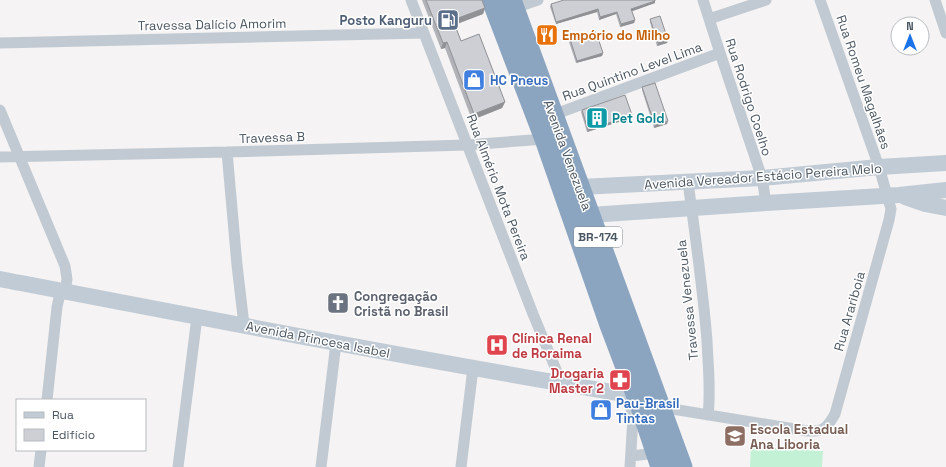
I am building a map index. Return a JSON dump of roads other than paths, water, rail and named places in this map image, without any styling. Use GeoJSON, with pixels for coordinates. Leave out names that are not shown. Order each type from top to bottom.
{"type":"FeatureCollection","features":[{"type":"Feature","properties":{"kind":"highway","name":"Avenida Venezuela"},"geometry":{"type":"LineString","coordinates":[[492,0],[545,139],[620,325],[660,407],[682,467]]}},
{"type":"Feature","properties":{"kind":"highway","name":"Avenida Venezuela"},"geometry":{"type":"LineString","coordinates":[[513,4],[590,215],[620,325],[628,389],[659,462]]}},
{"type":"Feature","properties":{"kind":"street","name":"Rua Almério Mota Pereira"},"geometry":{"type":"LineString","coordinates":[[411,0],[562,384]]}},
{"type":"Feature","properties":{"kind":"street"},"geometry":{"type":"LineString","coordinates":[[513,4],[538,0]]}},
{"type":"Feature","properties":{"kind":"street","name":"Rua Rodrigo Coelho"},"geometry":{"type":"LineString","coordinates":[[703,0],[762,178],[766,203]]}},
{"type":"Feature","properties":{"kind":"street"},"geometry":{"type":"LineString","coordinates":[[709,19],[766,0]]}},
{"type":"Feature","properties":{"kind":"street","name":"Rua Romeu Magalhães"},"geometry":{"type":"LineString","coordinates":[[820,0],[879,167],[893,196]]}},
{"type":"Feature","properties":{"kind":"street"},"geometry":{"type":"LineString","coordinates":[[935,0],[946,33]]}},
{"type":"Feature","properties":{"kind":"street","name":"Travessa Dalício Amorim"},"geometry":{"type":"LineString","coordinates":[[0,43],[424,33]]}},
{"type":"Feature","properties":{"kind":"street","name":"Rua Quintino Level Lima"},"geometry":{"type":"LineString","coordinates":[[553,114],[720,53]]}},
{"type":"Feature","properties":{"kind":"street"},"geometry":{"type":"LineString","coordinates":[[0,110],[65,266],[67,279],[66,286],[59,298],[57,307],[47,399]]}},
{"type":"Feature","properties":{"kind":"street","name":"Travessa B"},"geometry":{"type":"LineString","coordinates":[[0,157],[467,145],[545,139]]}},
{"type":"Feature","properties":{"kind":"street"},"geometry":{"type":"LineString","coordinates":[[227,152],[244,325]]}},
{"type":"Feature","properties":{"kind":"street","name":"Avenida Vereador Estácio Pereira Melo"},"geometry":{"type":"LineString","coordinates":[[580,187],[762,178],[879,167],[946,163]]}},
{"type":"Feature","properties":{"kind":"street","name":"Travessa Venezuela"},"geometry":{"type":"LineString","coordinates":[[688,182],[706,327],[709,398],[708,415]]}},
{"type":"Feature","properties":{"kind":"street","name":"Avenida Vereador Estácio Pereira Melo"},"geometry":{"type":"LineString","coordinates":[[590,215],[893,196],[946,190]]}},
{"type":"Feature","properties":{"kind":"street"},"geometry":{"type":"LineString","coordinates":[[893,196],[946,208]]}},
{"type":"Feature","properties":{"kind":"street","name":"Rua Arariboia"},"geometry":{"type":"LineString","coordinates":[[708,415],[807,431],[817,431],[823,429],[829,424],[835,414],[889,220],[893,196]]}},
{"type":"Feature","properties":{"kind":"street","name":"Avenida Princesa Isabel"},"geometry":{"type":"LineString","coordinates":[[0,279],[336,343],[562,384],[628,389]]}},
{"type":"Feature","properties":{"kind":"street"},"geometry":{"type":"LineString","coordinates":[[178,467],[197,317]]}},
{"type":"Feature","properties":{"kind":"street"},"geometry":{"type":"LineString","coordinates":[[322,467],[336,343]]}},
{"type":"Feature","properties":{"kind":"street"},"geometry":{"type":"LineString","coordinates":[[461,467],[473,368]]}},
{"type":"Feature","properties":{"kind":"street"},"geometry":{"type":"LineString","coordinates":[[628,389],[633,417],[631,462],[648,454],[659,462]]}},
{"type":"Feature","properties":{"kind":"street"},"geometry":{"type":"LineString","coordinates":[[660,407],[708,415]]}},
{"type":"Feature","properties":{"kind":"street"},"geometry":{"type":"LineString","coordinates":[[40,467],[41,451]]}},
{"type":"Feature","properties":{"kind":"place","name":"Posto Kanguru"},"geometry":{"type":"Point","coordinates":[448,20]}},
{"type":"Feature","properties":{"kind":"place","name":"Empório do Milho"},"geometry":{"type":"Point","coordinates":[547,35]}},
{"type":"Feature","properties":{"kind":"place","name":"HC Pneus"},"geometry":{"type":"Point","coordinates":[474,80]}},
{"type":"Feature","properties":{"kind":"place","name":"Pet Gold"},"geometry":{"type":"Point","coordinates":[597,118]}},
{"type":"Feature","properties":{"kind":"place","name":"Congregação Cristã no Brasil"},"geometry":{"type":"Point","coordinates":[338,303]}},
{"type":"Feature","properties":{"kind":"place","name":"Clínica Renal de Roraima"},"geometry":{"type":"Point","coordinates":[497,345]}},
{"type":"Feature","properties":{"kind":"place","name":"Drogaria Master 2"},"geometry":{"type":"Point","coordinates":[620,380]}},
{"type":"Feature","properties":{"kind":"place","name":"Pau-Brasil Tintas"},"geometry":{"type":"Point","coordinates":[601,410]}},
{"type":"Feature","properties":{"kind":"place","name":"Escola Estadual Ana Liboria"},"geometry":{"type":"Point","coordinates":[735,436]}}]}
